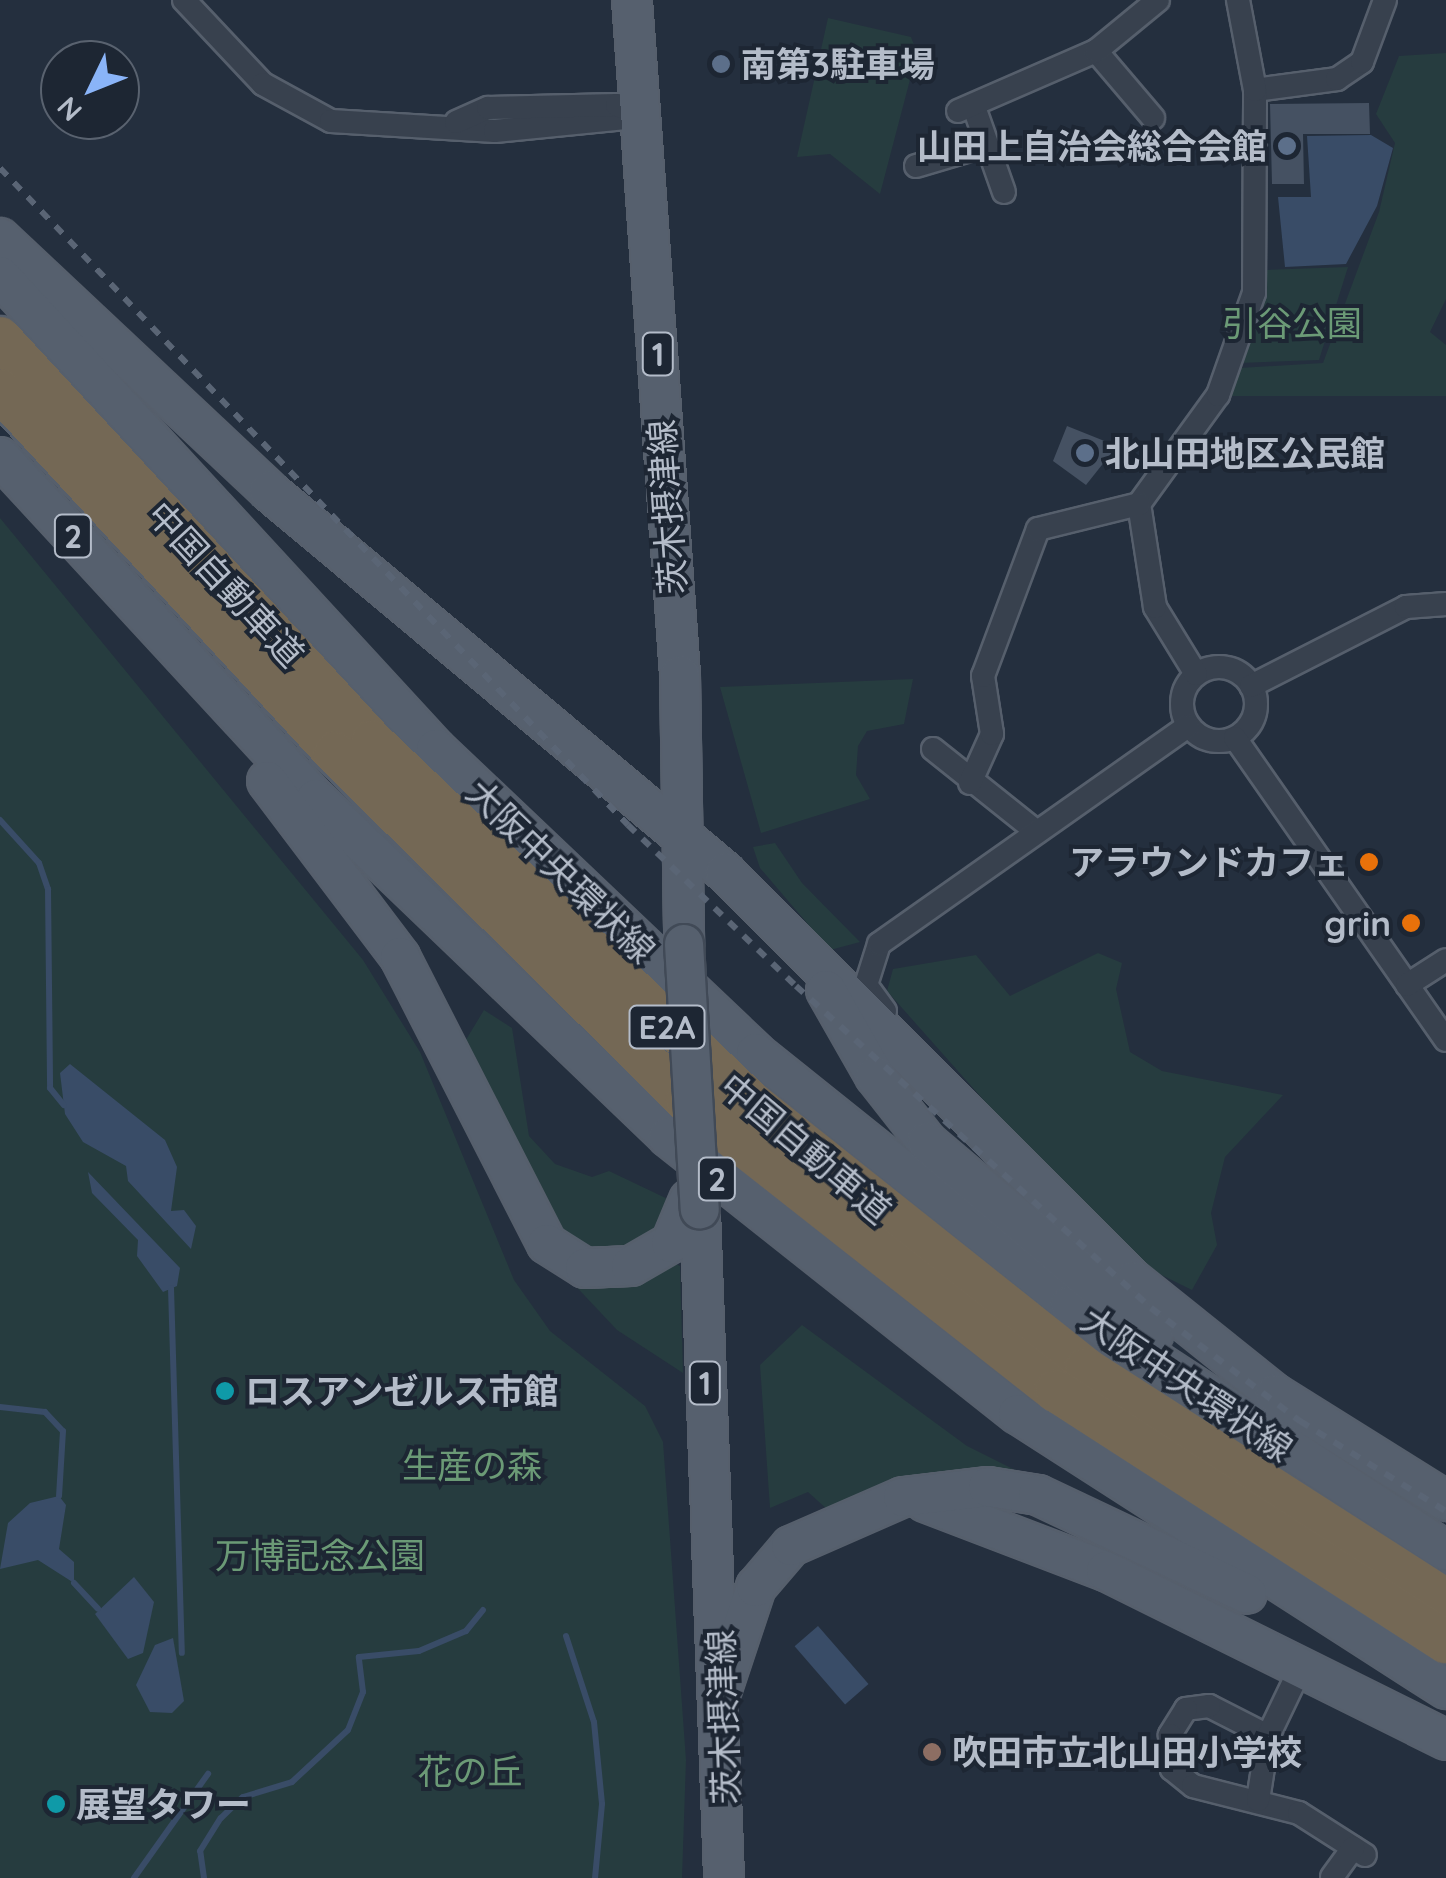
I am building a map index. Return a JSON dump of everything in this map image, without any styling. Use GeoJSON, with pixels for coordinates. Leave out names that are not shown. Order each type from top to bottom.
{"type":"FeatureCollection","features":[{"type":"Feature","properties":{"kind":"highway","name":"中国自動車道"},"geometry":{"type":"LineString","coordinates":[[0,338],[398,766],[741,1094],[1086,1369],[1436,1638]]}},
{"type":"Feature","properties":{"kind":"highway","name":"中国自動車道"},"geometry":{"type":"LineString","coordinates":[[0,390],[335,754],[686,1102],[1056,1391],[1436,1638]]}},
{"type":"Feature","properties":{"kind":"main road","name":"茨木摂津線"},"geometry":{"type":"LineString","coordinates":[[632,0],[649,175],[682,835],[693,953],[722,1690],[724,1878]]}},
{"type":"Feature","properties":{"kind":"main road"},"geometry":{"type":"LineString","coordinates":[[0,238],[269,491],[682,835],[1210,1346],[1446,1501]]}},
{"type":"Feature","properties":{"kind":"main road","name":"大阪中央環状線"},"geometry":{"type":"LineString","coordinates":[[0,276],[422,735],[712,1014],[1070,1305],[1446,1551]]}},
{"type":"Feature","properties":{"kind":"main road","name":"2"},"geometry":{"type":"LineString","coordinates":[[0,457],[442,926],[682,1149],[1018,1414],[1369,1646],[1436,1638]]}},
{"type":"Feature","properties":{"kind":"main road"},"geometry":{"type":"LineString","coordinates":[[146,615],[189,690],[389,941],[547,1244],[586,1268],[631,1266],[671,1243],[701,1211]]}},
{"type":"Feature","properties":{"kind":"main road","name":"茨木摂津線"},"geometry":{"type":"LineString","coordinates":[[693,953],[690,1106],[701,1211]]}},
{"type":"Feature","properties":{"kind":"main road"},"geometry":{"type":"LineString","coordinates":[[812,961],[875,1076],[944,1158],[1383,1513]]}},
{"type":"Feature","properties":{"kind":"main road"},"geometry":{"type":"LineString","coordinates":[[722,1690],[756,1587],[791,1546],[904,1497],[988,1487],[1038,1494],[1369,1646]]}},
{"type":"Feature","properties":{"kind":"main road"},"geometry":{"type":"LineString","coordinates":[[904,1497],[966,1512],[1196,1613],[1303,1662],[1446,1740]]}},
{"type":"Feature","properties":{"kind":"street"},"geometry":{"type":"LineString","coordinates":[[184,0],[263,84],[298,107],[366,124],[456,122],[488,108],[618,105],[645,116]]}},
{"type":"Feature","properties":{"kind":"street"},"geometry":{"type":"LineString","coordinates":[[1004,192],[987,145],[966,109],[1096,51],[1158,0]]}},
{"type":"Feature","properties":{"kind":"street"},"geometry":{"type":"LineString","coordinates":[[970,784],[992,734],[983,676],[1038,529],[1139,504],[1218,395],[1254,293],[1254,90],[1238,0]]}},
{"type":"Feature","properties":{"kind":"street"},"geometry":{"type":"LineString","coordinates":[[1254,90],[1337,79],[1362,62],[1384,0]]}},
{"type":"Feature","properties":{"kind":"street"},"geometry":{"type":"LineString","coordinates":[[1096,51],[1153,118]]}},
{"type":"Feature","properties":{"kind":"street"},"geometry":{"type":"LineString","coordinates":[[916,166],[987,145]]}},
{"type":"Feature","properties":{"kind":"street"},"geometry":{"type":"LineString","coordinates":[[1139,504],[1155,607],[1196,674]]}},
{"type":"Feature","properties":{"kind":"street"},"geometry":{"type":"LineString","coordinates":[[1252,686],[1406,607],[1446,604]]}},
{"type":"Feature","properties":{"kind":"street"},"geometry":{"type":"LineString","coordinates":[[1220,666],[1252,686],[1256,710],[1235,738],[1214,741],[1188,726],[1181,704],[1196,674],[1220,666]]}},
{"type":"Feature","properties":{"kind":"street"},"geometry":{"type":"LineString","coordinates":[[940,1086],[927,1054],[867,990],[870,956],[1036,832],[1188,726]]}},
{"type":"Feature","properties":{"kind":"street"},"geometry":{"type":"LineString","coordinates":[[1235,738],[1446,1040]]}},
{"type":"Feature","properties":{"kind":"street"},"geometry":{"type":"LineString","coordinates":[[933,750],[970,784],[1036,832]]}},
{"type":"Feature","properties":{"kind":"street"},"geometry":{"type":"LineString","coordinates":[[1406,986],[1446,960]]}},
{"type":"Feature","properties":{"kind":"street"},"geometry":{"type":"LineString","coordinates":[[1258,1800],[1268,1736],[1303,1662]]}},
{"type":"Feature","properties":{"kind":"street"},"geometry":{"type":"LineString","coordinates":[[1268,1736],[1209,1706],[1186,1708],[1170,1735],[1172,1769],[1193,1786],[1258,1800],[1359,1852],[1332,1878]]}},
{"type":"Feature","properties":{"kind":"green space"},"geometry":{"type":"Polygon","coordinates":[[[828,18],[911,37],[917,53],[880,194],[830,154],[797,157],[828,18]]]}},
{"type":"Feature","properties":{"kind":"green space"},"geometry":{"type":"Polygon","coordinates":[[[1446,53],[1446,299],[1430,332],[1446,345],[1446,396],[1228,396],[1239,368],[1323,363],[1379,212],[1395,143],[1376,114],[1399,56],[1446,53]]]}},
{"type":"Feature","properties":{"kind":"green space","name":"引谷公園"},"geometry":{"type":"Polygon","coordinates":[[[1348,267],[1319,360],[1239,363],[1264,270],[1348,267]]]}},
{"type":"Feature","properties":{"kind":"green space","name":"万博記念公園"},"geometry":{"type":"Polygon","coordinates":[[[0,518],[363,960],[420,1052],[514,1280],[550,1331],[645,1406],[663,1442],[686,1760],[682,1878],[0,1878],[0,518]]]}},
{"type":"Feature","properties":{"kind":"green space"},"geometry":{"type":"Polygon","coordinates":[[[913,679],[904,724],[867,731],[858,746],[856,775],[870,799],[761,833],[720,687],[913,679]]]}},
{"type":"Feature","properties":{"kind":"green space"},"geometry":{"type":"Polygon","coordinates":[[[775,843],[802,883],[860,942],[830,950],[760,868],[753,847],[775,843]]]}},
{"type":"Feature","properties":{"kind":"green space"},"geometry":{"type":"Polygon","coordinates":[[[1098,953],[1122,963],[1116,989],[1130,1052],[1162,1071],[1283,1095],[1225,1157],[1211,1213],[1217,1245],[1192,1290],[1121,1255],[887,991],[893,969],[976,955],[1010,996],[1098,953]]]}},
{"type":"Feature","properties":{"kind":"green space"},"geometry":{"type":"Polygon","coordinates":[[[484,1010],[512,1028],[529,1136],[555,1164],[592,1177],[609,1171],[674,1202],[667,1225],[625,1256],[565,1244],[464,1043],[484,1010]]]}},
{"type":"Feature","properties":{"kind":"green space"},"geometry":{"type":"Polygon","coordinates":[[[666,1259],[680,1266],[683,1373],[617,1330],[569,1279],[666,1259]]]}},
{"type":"Feature","properties":{"kind":"green space"},"geometry":{"type":"Polygon","coordinates":[[[802,1325],[967,1446],[1041,1483],[828,1510],[808,1492],[770,1508],[760,1365],[802,1325]]]}},
{"type":"Feature","properties":{"kind":"water"},"geometry":{"type":"Polygon","coordinates":[[[1371,135],[1393,148],[1377,206],[1346,264],[1285,267],[1278,197],[1311,197],[1307,136],[1371,135]]]}},
{"type":"Feature","properties":{"kind":"water"},"geometry":{"type":"Polygon","coordinates":[[[70,1064],[165,1140],[177,1167],[171,1211],[184,1210],[196,1226],[191,1249],[128,1181],[126,1166],[83,1142],[65,1114],[60,1073],[70,1064]]]}},
{"type":"Feature","properties":{"kind":"water"},"geometry":{"type":"Polygon","coordinates":[[[88,1172],[180,1268],[177,1286],[163,1292],[137,1256],[138,1240],[92,1193],[88,1172]]]}},
{"type":"Feature","properties":{"kind":"water"},"geometry":{"type":"Polygon","coordinates":[[[59,1496],[66,1505],[59,1549],[74,1562],[74,1583],[38,1560],[0,1569],[8,1523],[30,1503],[59,1496]]]}},
{"type":"Feature","properties":{"kind":"water"},"geometry":{"type":"Polygon","coordinates":[[[134,1577],[154,1602],[143,1653],[128,1659],[95,1614],[134,1577]]]}},
{"type":"Feature","properties":{"kind":"water"},"geometry":{"type":"Polygon","coordinates":[[[818,1626],[869,1684],[845,1704],[795,1646],[818,1626]]]}},
{"type":"Feature","properties":{"kind":"water"},"geometry":{"type":"Polygon","coordinates":[[[173,1638],[184,1701],[172,1713],[150,1712],[136,1685],[155,1645],[173,1638]]]}},
{"type":"Feature","properties":{"kind":"building","name":"山田上自治会総合会館"},"geometry":{"type":"Polygon","coordinates":[[[1369,103],[1370,134],[1303,134],[1304,184],[1272,184],[1270,104],[1369,103]]]}},
{"type":"Feature","properties":{"kind":"building","name":"北山田地区公民館"},"geometry":{"type":"Polygon","coordinates":[[[1067,426],[1117,446],[1086,485],[1053,461],[1067,426]]]}},
{"type":"Feature","properties":{"kind":"waterway"},"geometry":{"type":"LineString","coordinates":[[0,820],[39,863],[48,889],[50,1088],[64,1105]]}},
{"type":"Feature","properties":{"kind":"waterway"},"geometry":{"type":"LineString","coordinates":[[171,1288],[182,1653]]}},
{"type":"Feature","properties":{"kind":"waterway"},"geometry":{"type":"LineString","coordinates":[[0,1407],[45,1412],[63,1431],[59,1496]]}},
{"type":"Feature","properties":{"kind":"waterway"},"geometry":{"type":"LineString","coordinates":[[74,1583],[98,1609]]}},
{"type":"Feature","properties":{"kind":"waterway"},"geometry":{"type":"LineString","coordinates":[[204,1878],[200,1851],[221,1818],[243,1797],[292,1782],[348,1730],[363,1692],[359,1657],[419,1651],[466,1631],[483,1610]]}},
{"type":"Feature","properties":{"kind":"waterway"},"geometry":{"type":"LineString","coordinates":[[566,1636],[594,1722],[602,1804],[595,1878]]}},
{"type":"Feature","properties":{"kind":"waterway"},"geometry":{"type":"LineString","coordinates":[[134,1878],[208,1774]]}},
{"type":"Feature","properties":{"kind":"railway"},"geometry":{"type":"LineString","coordinates":[[0,168],[628,825],[796,986],[1151,1308],[1300,1421],[1446,1511]]}},
{"type":"Feature","properties":{"kind":"place","name":"南第3駐車場"},"geometry":{"type":"Point","coordinates":[721,64]}},
{"type":"Feature","properties":{"kind":"place","name":"山田上自治会総合会館"},"geometry":{"type":"Point","coordinates":[1287,146]}},
{"type":"Feature","properties":{"kind":"place","name":"北山田地区公民館"},"geometry":{"type":"Point","coordinates":[1085,453]}},
{"type":"Feature","properties":{"kind":"place","name":"アラウンドカフェ"},"geometry":{"type":"Point","coordinates":[1369,862]}},
{"type":"Feature","properties":{"kind":"place","name":"grin"},"geometry":{"type":"Point","coordinates":[1411,923]}},
{"type":"Feature","properties":{"kind":"place","name":"ロスアンゼルス市館"},"geometry":{"type":"Point","coordinates":[225,1391]}},
{"type":"Feature","properties":{"kind":"place","name":"吹田市立北山田小学校"},"geometry":{"type":"Point","coordinates":[932,1752]}},
{"type":"Feature","properties":{"kind":"place","name":"展望タワー"},"geometry":{"type":"Point","coordinates":[56,1804]}},
{"type":"Feature","properties":{"kind":"park label","name":"生産の森"},"geometry":{"type":"Point","coordinates":[472,1465]}},
{"type":"Feature","properties":{"kind":"park label","name":"花の丘"},"geometry":{"type":"Point","coordinates":[470,1771]}}]}
